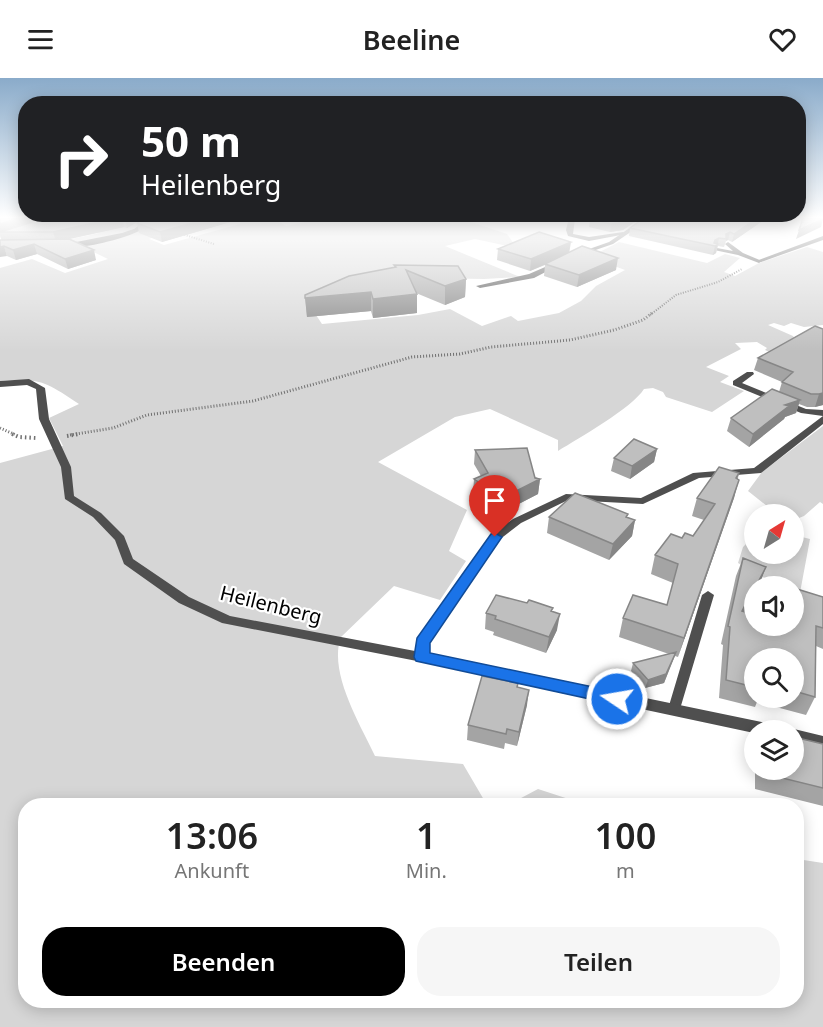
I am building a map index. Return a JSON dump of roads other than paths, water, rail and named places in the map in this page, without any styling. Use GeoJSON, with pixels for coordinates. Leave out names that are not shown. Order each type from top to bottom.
{"type":"FeatureCollection","features":[{"type":"Feature","properties":{"kind":"street"},"geometry":{"type":"LineString","coordinates":[[480,286],[531,276],[561,262]]}},
{"type":"Feature","properties":{"kind":"street","name":"Heilenberg"},"geometry":{"type":"LineString","coordinates":[[0,384],[29,382],[40,388],[44,419],[56,439],[66,467],[69,497],[98,515],[120,539],[128,561],[184,600],[227,620],[422,657],[744,724]]}},
{"type":"Feature","properties":{"kind":"street"},"geometry":{"type":"LineString","coordinates":[[422,657],[422,642],[495,537],[517,521],[566,497],[643,501],[697,475],[757,471],[823,419]]}},
{"type":"Feature","properties":{"kind":"street"},"geometry":{"type":"LineString","coordinates":[[804,737],[823,742]]}},
{"type":"Feature","properties":{"kind":"lane"},"geometry":{"type":"LineString","coordinates":[[750,374],[736,383],[804,411],[823,413]]}},
{"type":"Feature","properties":{"kind":"lane"},"geometry":{"type":"LineString","coordinates":[[674,709],[708,595]]}}]}
